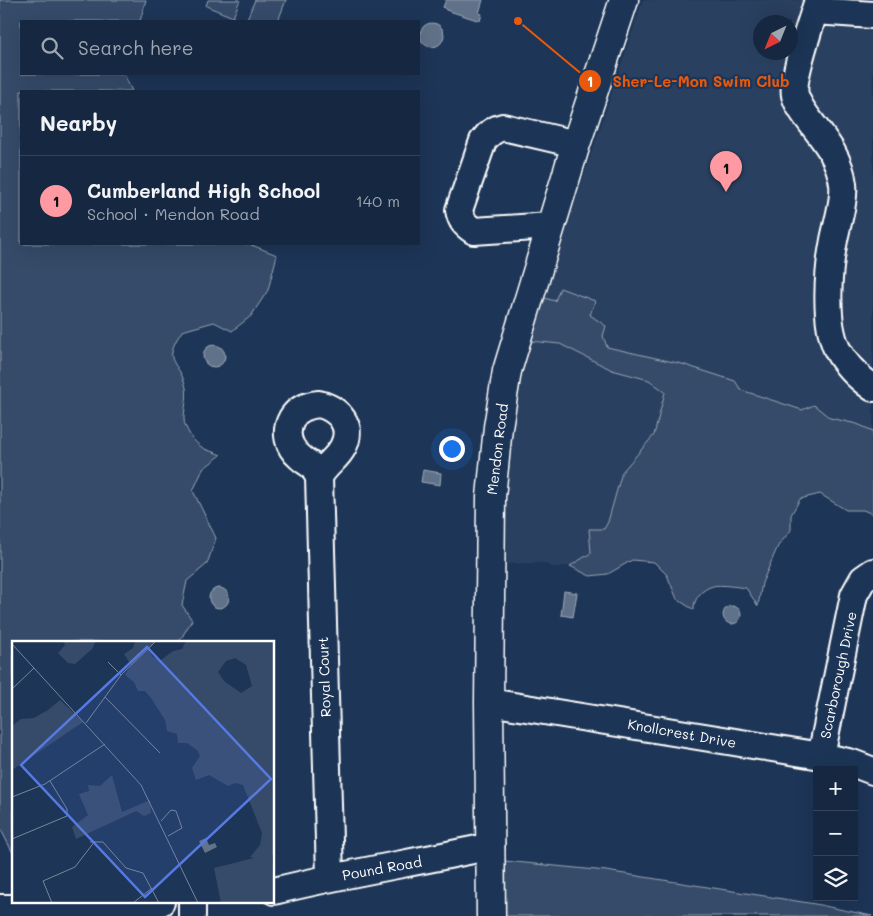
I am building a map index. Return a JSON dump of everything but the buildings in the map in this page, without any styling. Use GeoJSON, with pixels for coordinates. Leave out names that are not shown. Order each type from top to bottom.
{"type":"FeatureCollection","features":[{"type":"Feature","properties":{"kind":"main road","name":"Mendon Road"},"geometry":{"type":"LineString","coordinates":[[491,916],[492,846],[489,702],[491,497],[496,446],[507,371],[550,226],[624,0]]}},
{"type":"Feature","properties":{"kind":"street"},"geometry":{"type":"LineString","coordinates":[[869,381],[847,364],[837,348],[830,324],[828,294],[831,252],[844,188],[841,170],[833,152],[805,114],[795,95],[796,76],[816,6],[873,15]]}},
{"type":"Feature","properties":{"kind":"street"},"geometry":{"type":"LineString","coordinates":[[550,226],[474,231],[465,226],[459,210],[484,141],[487,136],[497,129],[502,128],[576,144]]}},
{"type":"Feature","properties":{"kind":"street","name":"Royal Court"},"geometry":{"type":"LineString","coordinates":[[319,477],[330,877]]}},
{"type":"Feature","properties":{"kind":"street","name":"Scarborough Drive"},"geometry":{"type":"LineString","coordinates":[[821,756],[854,596],[863,579],[873,572]]}},
{"type":"Feature","properties":{"kind":"street","name":"Knollcrest Drive"},"geometry":{"type":"LineString","coordinates":[[489,702],[821,756],[852,763],[873,771]]}},
{"type":"Feature","properties":{"kind":"street","name":"Pound Road"},"geometry":{"type":"LineString","coordinates":[[275,891],[330,877],[420,862],[492,846]]}},
{"type":"Feature","properties":{"kind":"street"},"geometry":{"type":"LineString","coordinates":[[0,908],[50,908],[124,904]]}},
{"type":"Feature","properties":{"kind":"shaded area"},"geometry":{"type":"Polygon","coordinates":[[[0,0],[146,0],[140,20],[20,20],[20,75],[124,75],[132,90],[20,90],[20,245],[252,245],[277,255],[268,290],[251,316],[232,331],[214,322],[182,331],[172,350],[172,357],[186,388],[184,423],[193,439],[200,446],[221,455],[203,469],[193,491],[216,538],[207,564],[187,581],[182,605],[192,620],[180,641],[12,641],[12,851],[0,828],[0,0]]]}},
{"type":"Feature","properties":{"kind":"shaded area"},"geometry":{"type":"Polygon","coordinates":[[[208,0],[240,0],[233,17],[206,6],[208,0]]]}},
{"type":"Feature","properties":{"kind":"shaded area"},"geometry":{"type":"Polygon","coordinates":[[[255,0],[286,0],[278,20],[246,20],[255,0]]]}},
{"type":"Feature","properties":{"kind":"shaded area"},"geometry":{"type":"Polygon","coordinates":[[[446,0],[483,0],[479,13],[482,14],[480,21],[446,10],[443,7],[446,0]]]}},
{"type":"Feature","properties":{"kind":"shaded area"},"geometry":{"type":"Polygon","coordinates":[[[643,0],[873,0],[873,458],[532,331],[643,0]]]}},
{"type":"Feature","properties":{"kind":"shaded area"},"geometry":{"type":"Polygon","coordinates":[[[432,23],[441,26],[444,35],[441,44],[432,47],[423,44],[420,35],[423,26],[432,23]]]}},
{"type":"Feature","properties":{"kind":"shaded area"},"geometry":{"type":"Polygon","coordinates":[[[560,288],[595,301],[590,315],[606,326],[603,336],[607,347],[682,364],[735,381],[741,390],[802,410],[814,405],[830,418],[857,424],[873,431],[873,514],[863,510],[846,510],[820,494],[800,499],[791,515],[791,530],[778,546],[762,583],[758,606],[746,588],[716,585],[705,589],[699,595],[695,602],[694,610],[677,599],[667,575],[654,562],[632,560],[608,574],[590,576],[570,566],[591,553],[589,529],[604,529],[608,522],[622,472],[654,435],[665,392],[649,380],[612,370],[560,344],[520,340],[530,294],[555,301],[560,288]]]}},
{"type":"Feature","properties":{"kind":"shaded area"},"geometry":{"type":"Polygon","coordinates":[[[520,340],[560,344],[612,370],[649,380],[665,392],[654,435],[622,472],[608,522],[604,529],[589,529],[591,553],[570,566],[552,567],[543,563],[496,564],[520,340]]]}},
{"type":"Feature","properties":{"kind":"shaded area"},"geometry":{"type":"Polygon","coordinates":[[[214,345],[222,348],[225,356],[222,364],[214,367],[206,364],[203,356],[206,348],[214,345]]]}},
{"type":"Feature","properties":{"kind":"shaded area"},"geometry":{"type":"Polygon","coordinates":[[[423,470],[441,473],[440,485],[421,482],[423,470]]]}},
{"type":"Feature","properties":{"kind":"shaded area"},"geometry":{"type":"Polygon","coordinates":[[[219,588],[226,591],[229,598],[226,605],[219,608],[212,605],[209,598],[212,591],[219,588]]]}},
{"type":"Feature","properties":{"kind":"shaded area"},"geometry":{"type":"Polygon","coordinates":[[[564,591],[577,593],[573,617],[561,615],[564,591]]]}},
{"type":"Feature","properties":{"kind":"shaded area"},"geometry":{"type":"Polygon","coordinates":[[[728,606],[736,606],[741,611],[739,622],[728,624],[723,619],[723,611],[728,606]]]}},
{"type":"Feature","properties":{"kind":"shaded area"},"geometry":{"type":"Polygon","coordinates":[[[495,860],[606,871],[815,904],[872,916],[495,916],[495,860]]]}},
{"type":"Feature","properties":{"kind":"place","name":"Sher-Le-Mon Swim Club"},"geometry":{"type":"Point","coordinates":[518,21]}},
{"type":"Feature","properties":{"kind":"place","name":"Cumberland High School"},"geometry":{"type":"Point","coordinates":[726,192]}}]}
